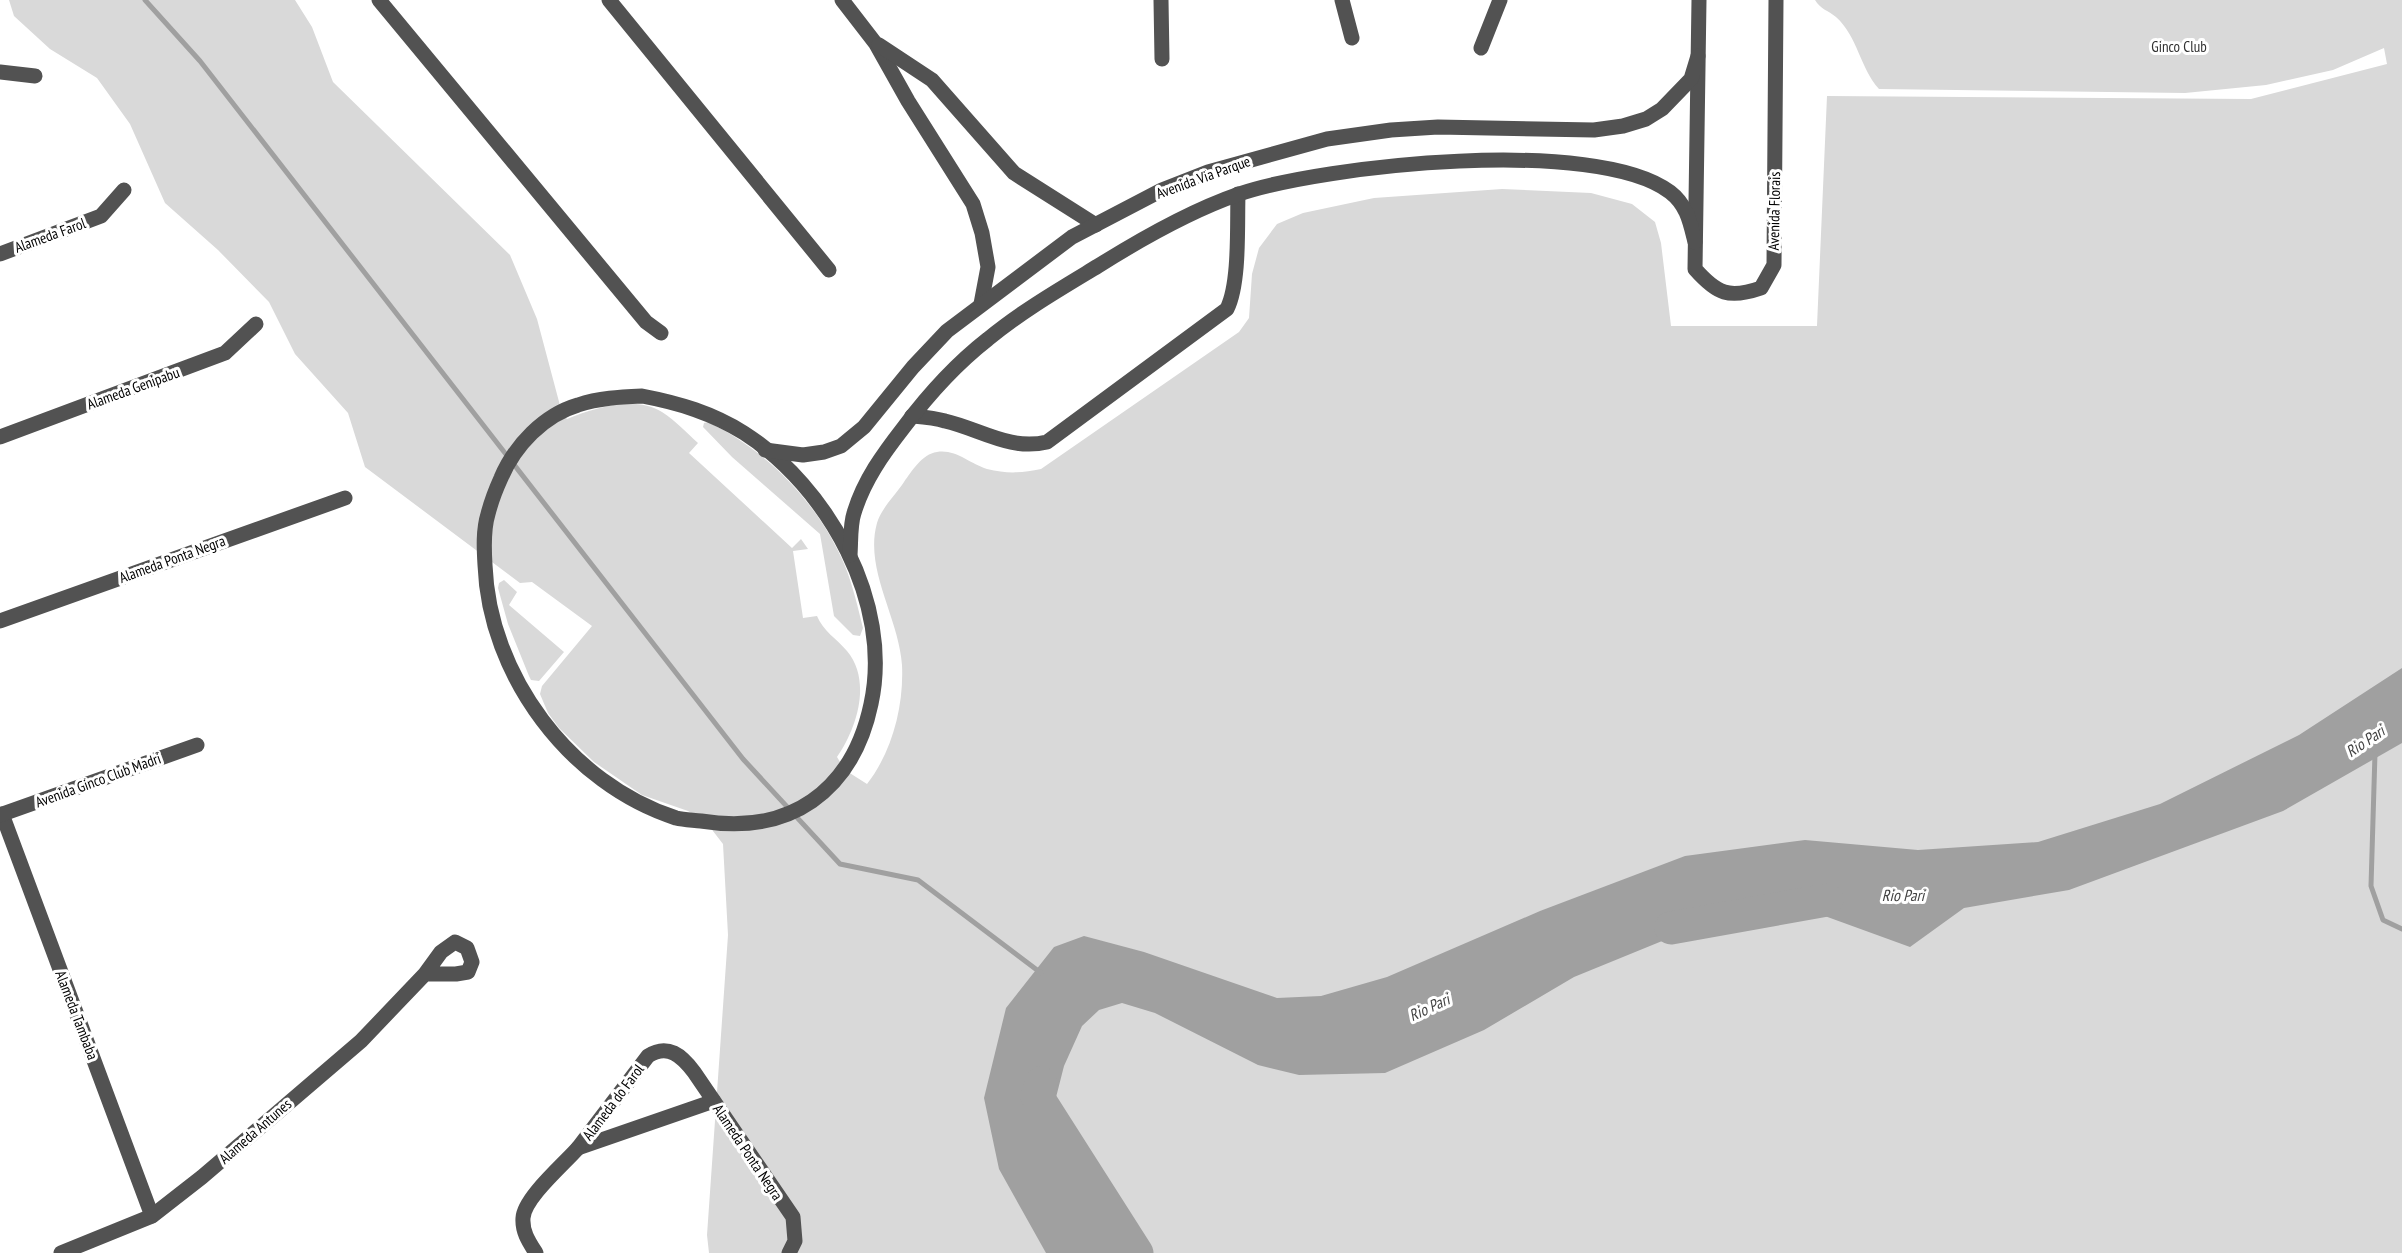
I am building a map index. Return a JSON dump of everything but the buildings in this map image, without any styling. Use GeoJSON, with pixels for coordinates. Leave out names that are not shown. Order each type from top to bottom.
{"type":"FeatureCollection","features":[{"type":"Feature","properties":{"kind":"street"},"geometry":{"type":"LineString","coordinates":[[380,0],[646,322],[662,333]]}},
{"type":"Feature","properties":{"kind":"street"},"geometry":{"type":"LineString","coordinates":[[609,0],[829,270]]}},
{"type":"Feature","properties":{"kind":"street"},"geometry":{"type":"LineString","coordinates":[[842,0],[876,44],[908,101],[973,204],[982,233],[987,267],[981,304]]}},
{"type":"Feature","properties":{"kind":"street"},"geometry":{"type":"LineString","coordinates":[[1161,0],[1162,59]]}},
{"type":"Feature","properties":{"kind":"street"},"geometry":{"type":"LineString","coordinates":[[1342,0],[1352,38]]}},
{"type":"Feature","properties":{"kind":"street"},"geometry":{"type":"LineString","coordinates":[[1480,48],[1500,0]]}},
{"type":"Feature","properties":{"kind":"street","name":"Avenida Florais"},"geometry":{"type":"LineString","coordinates":[[1699,0],[1695,269],[1711,287],[1729,294],[1744,294],[1761,288],[1767,281],[1773,265],[1776,0]]}},
{"type":"Feature","properties":{"kind":"street"},"geometry":{"type":"LineString","coordinates":[[876,44],[932,80],[1014,173],[1096,225]]}},
{"type":"Feature","properties":{"kind":"street","name":"Avenida Via Parque"},"geometry":{"type":"LineString","coordinates":[[765,450],[803,455],[824,452],[841,446],[864,427],[913,367],[947,331],[1072,237],[1162,190],[1208,172],[1327,139],[1391,130],[1438,127],[1594,130],[1623,126],[1646,119],[1662,109],[1691,79],[1698,56]]}},
{"type":"Feature","properties":{"kind":"street"},"geometry":{"type":"LineString","coordinates":[[0,72],[35,76]]}},
{"type":"Feature","properties":{"kind":"street","name":"Avenida Via Parque"},"geometry":{"type":"LineString","coordinates":[[850,558],[852,517],[877,461],[928,396],[986,340],[1040,301],[1150,234],[1238,194],[1300,178],[1404,166],[1486,162],[1570,163],[1635,174],[1672,193],[1687,210],[1695,242]]}},
{"type":"Feature","properties":{"kind":"street","name":"Alameda Farol"},"geometry":{"type":"LineString","coordinates":[[0,254],[100,216],[124,190]]}},
{"type":"Feature","properties":{"kind":"street"},"geometry":{"type":"LineString","coordinates":[[912,416],[945,421],[1014,444],[1031,446],[1047,442],[1227,309],[1232,299],[1235,269],[1238,194]]}},
{"type":"Feature","properties":{"kind":"street","name":"Alameda Genipabu"},"geometry":{"type":"LineString","coordinates":[[0,437],[225,353],[256,324]]}},
{"type":"Feature","properties":{"kind":"street","name":"Avenida Via Parque"},"geometry":{"type":"LineString","coordinates":[[642,396],[674,402],[706,412],[745,434],[797,477],[838,534],[850,558],[866,599],[874,634],[875,668],[865,730],[852,758],[835,780],[814,800],[798,809],[746,825],[717,824],[677,818],[633,799],[604,781],[563,746],[530,704],[506,660],[492,618],[485,583],[484,545],[487,516],[506,465],[527,437],[549,419],[575,405],[608,398],[642,396]]}},
{"type":"Feature","properties":{"kind":"street","name":"Alameda Ponta Negra"},"geometry":{"type":"LineString","coordinates":[[0,621],[345,498]]}},
{"type":"Feature","properties":{"kind":"street","name":"Avenida Ginco Club Madri"},"geometry":{"type":"LineString","coordinates":[[1,815],[196,745]]}},
{"type":"Feature","properties":{"kind":"street","name":"Alameda Tambaba"},"geometry":{"type":"LineString","coordinates":[[1,815],[152,1216]]}},
{"type":"Feature","properties":{"kind":"street","name":"Alameda Antunes"},"geometry":{"type":"LineString","coordinates":[[61,1253],[152,1216],[202,1178],[361,1041],[425,974]]}},
{"type":"Feature","properties":{"kind":"street","name":"Alameda do Farol"},"geometry":{"type":"LineString","coordinates":[[536,1253],[526,1237],[523,1226],[524,1211],[531,1200],[578,1148],[648,1056],[665,1050],[682,1056]]}},
{"type":"Feature","properties":{"kind":"street","name":"Alameda Ponta Negra"},"geometry":{"type":"LineString","coordinates":[[682,1056],[793,1217],[795,1241],[789,1253]]}},
{"type":"Feature","properties":{"kind":"street","name":"Alameda do Farol"},"geometry":{"type":"LineString","coordinates":[[578,1148],[714,1101]]}},
{"type":"Feature","properties":{"kind":"green space","name":"Ginco Club"},"geometry":{"type":"Polygon","coordinates":[[[9,0],[295,0],[312,27],[333,82],[510,255],[537,319],[562,413],[567,419],[602,407],[627,404],[640,404],[662,412],[698,443],[689,453],[792,548],[801,539],[808,549],[793,551],[803,618],[817,616],[826,631],[847,651],[855,663],[859,676],[860,690],[856,719],[837,757],[845,770],[867,784],[890,743],[901,696],[900,647],[878,576],[875,558],[874,540],[877,523],[889,502],[918,464],[932,453],[950,453],[994,471],[1014,472],[1041,469],[1239,332],[1249,318],[1252,274],[1259,248],[1277,224],[1303,213],[1374,198],[1502,189],[1591,193],[1632,204],[1655,222],[1661,243],[1671,326],[1817,326],[1827,96],[2251,99],[2387,64],[2384,48],[2333,70],[2266,85],[2185,93],[1879,89],[1867,72],[1843,25],[1836,17],[1819,6],[1815,0],[2402,0],[2402,1253],[709,1253],[707,1235],[728,935],[723,844],[706,822],[688,811],[642,795],[594,762],[559,728],[548,713],[540,694],[542,686],[592,626],[532,582],[520,583],[365,467],[348,413],[295,354],[269,302],[218,250],[165,203],[130,124],[97,78],[50,49],[14,16],[9,0]]]}},
{"type":"Feature","properties":{"kind":"green space"},"geometry":{"type":"Polygon","coordinates":[[[708,422],[751,448],[771,464],[806,501],[821,521],[848,574],[863,628],[860,636],[853,635],[834,616],[820,534],[732,457],[703,427],[704,423],[708,422]]]}},
{"type":"Feature","properties":{"kind":"green space"},"geometry":{"type":"Polygon","coordinates":[[[504,580],[517,592],[509,605],[564,652],[539,681],[531,680],[508,624],[498,588],[499,583],[504,580]]]}},
{"type":"Feature","properties":{"kind":"water","name":"Rio Pari"},"geometry":{"type":"Polygon","coordinates":[[[2402,668],[2402,743],[2283,811],[2069,890],[1964,908],[1910,947],[1822,915],[1765,905],[1716,919],[1574,977],[1484,1030],[1385,1073],[1299,1075],[1258,1065],[1155,1013],[1122,1003],[1099,1010],[1082,1026],[1064,1066],[1052,1113],[1061,1150],[1084,1185],[1139,1253],[1046,1253],[999,1169],[984,1098],[1006,1008],[1054,947],[1084,936],[1144,952],[1277,998],[1321,996],[1387,977],[1540,911],[1685,856],[1805,840],[1918,850],[2038,842],[2160,804],[2299,735],[2402,668]]]}},
{"type":"Feature","properties":{"kind":"waterway"},"geometry":{"type":"LineString","coordinates":[[145,0],[200,61],[743,759],[840,864],[918,880],[1041,973]]}},
{"type":"Feature","properties":{"kind":"waterway"},"geometry":{"type":"LineString","coordinates":[[2375,753],[2371,886],[2383,920],[2402,929]]}},
{"type":"Feature","properties":{"kind":"waterway","name":"Rio Pari"},"geometry":{"type":"LineString","coordinates":[[1671,928],[1827,900]]}},
{"type":"Feature","properties":{"kind":"waterway","name":"Rio Pari"},"geometry":{"type":"LineString","coordinates":[[1041,1083],[1037,1096],[1137,1253]]}}]}
